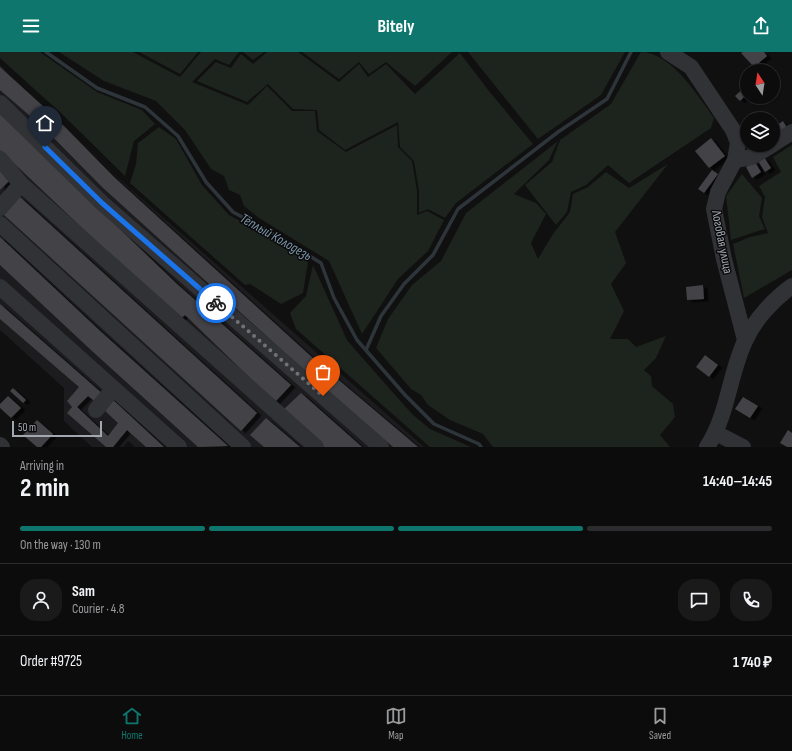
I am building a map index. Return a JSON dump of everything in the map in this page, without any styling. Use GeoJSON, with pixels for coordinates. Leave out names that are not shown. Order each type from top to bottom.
{"type":"FeatureCollection","features":[{"type":"Feature","properties":{"kind":"street","name":"Логовая улица"},"geometry":{"type":"LineString","coordinates":[[668,52],[691,67],[733,130],[738,143],[735,160],[718,192],[714,209],[724,259],[745,340]]}},
{"type":"Feature","properties":{"kind":"street"},"geometry":{"type":"LineString","coordinates":[[0,103],[102,203],[381,447]]}},
{"type":"Feature","properties":{"kind":"street"},"geometry":{"type":"LineString","coordinates":[[780,140],[792,132]]}},
{"type":"Feature","properties":{"kind":"street"},"geometry":{"type":"LineString","coordinates":[[735,160],[752,157],[760,152]]}},
{"type":"Feature","properties":{"kind":"street"},"geometry":{"type":"LineString","coordinates":[[0,159],[21,184],[316,447]]}},
{"type":"Feature","properties":{"kind":"street"},"geometry":{"type":"LineString","coordinates":[[0,208],[21,184]]}},
{"type":"Feature","properties":{"kind":"street"},"geometry":{"type":"LineString","coordinates":[[0,224],[237,445]]}},
{"type":"Feature","properties":{"kind":"street"},"geometry":{"type":"LineString","coordinates":[[707,447],[716,433],[745,340],[761,315],[782,293],[792,286]]}},
{"type":"Feature","properties":{"kind":"street"},"geometry":{"type":"LineString","coordinates":[[0,287],[179,447]]}},
{"type":"Feature","properties":{"kind":"street"},"geometry":{"type":"LineString","coordinates":[[96,410],[113,389]]}},
{"type":"Feature","properties":{"kind":"street"},"geometry":{"type":"LineString","coordinates":[[716,433],[742,447]]}},
{"type":"Feature","properties":{"kind":"shaded area"},"geometry":{"type":"Polygon","coordinates":[[[0,52],[40,52],[97,92],[142,110],[155,124],[134,141],[125,176],[63,115],[0,58],[0,52]]]}},
{"type":"Feature","properties":{"kind":"shaded area"},"geometry":{"type":"Polygon","coordinates":[[[59,52],[133,52],[180,77],[201,52],[239,52],[229,65],[215,59],[192,82],[248,105],[267,86],[292,111],[315,111],[317,131],[346,152],[397,125],[398,147],[412,161],[417,191],[417,215],[427,211],[444,220],[428,251],[398,279],[362,334],[329,261],[259,218],[244,206],[240,195],[229,190],[224,176],[211,169],[185,130],[156,101],[104,81],[59,52]]]}},
{"type":"Feature","properties":{"kind":"shaded area"},"geometry":{"type":"Polygon","coordinates":[[[139,52],[198,52],[180,74],[139,52]]]}},
{"type":"Feature","properties":{"kind":"shaded area"},"geometry":{"type":"Polygon","coordinates":[[[243,52],[264,52],[253,60],[243,52]]]}},
{"type":"Feature","properties":{"kind":"shaded area"},"geometry":{"type":"Polygon","coordinates":[[[267,52],[298,52],[339,82],[359,64],[368,77],[386,64],[415,94],[460,53],[533,144],[456,203],[445,218],[428,209],[419,213],[419,191],[414,161],[400,147],[398,122],[345,150],[319,130],[317,110],[293,109],[268,84],[247,102],[197,81],[216,62],[231,68],[241,54],[253,64],[267,52]]]}},
{"type":"Feature","properties":{"kind":"shaded area"},"geometry":{"type":"Polygon","coordinates":[[[302,52],[452,52],[415,86],[386,62],[369,74],[359,62],[339,79],[302,52]]]}},
{"type":"Feature","properties":{"kind":"shaded area"},"geometry":{"type":"Polygon","coordinates":[[[468,52],[625,52],[601,95],[538,139],[468,52]]]}},
{"type":"Feature","properties":{"kind":"shaded area"},"geometry":{"type":"Polygon","coordinates":[[[641,52],[652,54],[663,59],[683,77],[714,118],[711,128],[629,183],[608,165],[586,185],[571,192],[567,212],[556,225],[525,185],[552,162],[560,140],[611,104],[641,52]]]}},
{"type":"Feature","properties":{"kind":"shaded area"},"geometry":{"type":"Polygon","coordinates":[[[0,65],[59,119],[117,177],[424,447],[135,447],[128,441],[123,447],[92,447],[64,421],[64,388],[0,330],[0,65]]]}},
{"type":"Feature","properties":{"kind":"shaded area"},"geometry":{"type":"Polygon","coordinates":[[[159,127],[176,139],[202,185],[229,215],[277,241],[308,262],[303,293],[281,304],[250,284],[245,285],[130,183],[136,164],[138,143],[159,127]]]}},
{"type":"Feature","properties":{"kind":"shaded area"},"geometry":{"type":"Polygon","coordinates":[[[558,141],[549,160],[514,194],[536,203],[546,214],[531,243],[538,259],[553,234],[570,212],[573,194],[588,187],[606,172],[629,188],[668,164],[615,232],[626,263],[611,284],[624,311],[610,339],[628,339],[636,347],[666,336],[656,358],[644,370],[651,376],[652,386],[673,404],[675,417],[660,435],[670,447],[493,447],[483,434],[450,420],[428,405],[421,395],[411,389],[376,348],[388,319],[412,285],[441,261],[466,213],[558,141]]]}},
{"type":"Feature","properties":{"kind":"shaded area"},"geometry":{"type":"Polygon","coordinates":[[[792,145],[792,270],[744,298],[733,244],[750,237],[768,233],[762,217],[765,197],[759,186],[781,172],[773,157],[792,145]]]}},
{"type":"Feature","properties":{"kind":"shaded area"},"geometry":{"type":"Polygon","coordinates":[[[742,174],[762,198],[759,216],[765,229],[731,240],[726,196],[742,174]]]}},
{"type":"Feature","properties":{"kind":"shaded area"},"geometry":{"type":"Polygon","coordinates":[[[313,265],[347,340],[358,353],[412,414],[430,429],[471,447],[430,447],[296,329],[290,313],[306,296],[313,265]]]}},
{"type":"Feature","properties":{"kind":"building"},"geometry":{"type":"Polygon","coordinates":[[[764,52],[767,56],[758,64],[751,64],[741,53],[764,52]]]}},
{"type":"Feature","properties":{"kind":"building"},"geometry":{"type":"Polygon","coordinates":[[[0,67],[57,119],[115,178],[315,360],[418,447],[393,447],[304,370],[102,187],[44,128],[0,90],[0,67]]]}},
{"type":"Feature","properties":{"kind":"building"},"geometry":{"type":"Polygon","coordinates":[[[740,91],[740,101],[735,96],[740,91]]]}},
{"type":"Feature","properties":{"kind":"building"},"geometry":{"type":"Polygon","coordinates":[[[0,114],[177,284],[291,385],[275,402],[185,315],[179,320],[0,150],[0,114]]]}},
{"type":"Feature","properties":{"kind":"building"},"geometry":{"type":"Polygon","coordinates":[[[783,121],[787,128],[780,132],[780,123],[783,121]]]}},
{"type":"Feature","properties":{"kind":"building"},"geometry":{"type":"Polygon","coordinates":[[[711,138],[725,156],[709,168],[695,151],[711,138]]]}},
{"type":"Feature","properties":{"kind":"building"},"geometry":{"type":"Polygon","coordinates":[[[764,157],[771,168],[765,172],[758,161],[764,157]]]}},
{"type":"Feature","properties":{"kind":"building"},"geometry":{"type":"Polygon","coordinates":[[[755,162],[761,172],[752,178],[746,167],[755,162]]]}},
{"type":"Feature","properties":{"kind":"building"},"geometry":{"type":"Polygon","coordinates":[[[712,170],[718,174],[704,193],[698,189],[712,170]]]}},
{"type":"Feature","properties":{"kind":"building"},"geometry":{"type":"Polygon","coordinates":[[[0,171],[10,180],[0,190],[0,171]]]}},
{"type":"Feature","properties":{"kind":"building"},"geometry":{"type":"Polygon","coordinates":[[[20,197],[257,413],[241,431],[4,215],[20,197]]]}},
{"type":"Feature","properties":{"kind":"building"},"geometry":{"type":"Polygon","coordinates":[[[0,237],[98,329],[228,446],[198,447],[92,351],[0,265],[0,237]]]}},
{"type":"Feature","properties":{"kind":"building"},"geometry":{"type":"Polygon","coordinates":[[[703,285],[704,299],[687,300],[686,287],[703,285]]]}},
{"type":"Feature","properties":{"kind":"building"},"geometry":{"type":"Polygon","coordinates":[[[0,304],[104,395],[97,403],[88,396],[77,407],[108,436],[118,423],[103,409],[111,398],[164,447],[146,447],[127,430],[113,447],[106,447],[67,413],[72,407],[67,401],[79,387],[0,319],[0,304]]]}},
{"type":"Feature","properties":{"kind":"building"},"geometry":{"type":"Polygon","coordinates":[[[705,355],[718,365],[709,377],[696,367],[705,355]]]}},
{"type":"Feature","properties":{"kind":"building"},"geometry":{"type":"Polygon","coordinates":[[[13,388],[26,400],[23,403],[10,391],[13,388]]]}},
{"type":"Feature","properties":{"kind":"building"},"geometry":{"type":"Polygon","coordinates":[[[301,393],[362,447],[324,447],[283,410],[301,393]]]}},
{"type":"Feature","properties":{"kind":"building"},"geometry":{"type":"Polygon","coordinates":[[[8,396],[21,408],[11,418],[0,408],[0,404],[8,396]]]}},
{"type":"Feature","properties":{"kind":"building"},"geometry":{"type":"Polygon","coordinates":[[[743,397],[758,406],[750,418],[735,409],[743,397]]]}},
{"type":"Feature","properties":{"kind":"building"},"geometry":{"type":"Polygon","coordinates":[[[266,418],[300,447],[264,447],[250,435],[266,418]]]}},
{"type":"Feature","properties":{"kind":"building"},"geometry":{"type":"Polygon","coordinates":[[[37,420],[53,434],[41,447],[37,447],[23,435],[37,420]]]}},
{"type":"Feature","properties":{"kind":"building"},"geometry":{"type":"Polygon","coordinates":[[[788,430],[792,433],[792,447],[787,447],[780,443],[788,430]]]}},
{"type":"Feature","properties":{"kind":"waterway","name":"Тёплый Колодезь"},"geometry":{"type":"LineString","coordinates":[[46,52],[97,88],[145,107],[178,136],[206,182],[233,212],[279,237],[321,263],[334,298],[357,340],[405,395],[434,424],[479,444],[481,447]]}},
{"type":"Feature","properties":{"kind":"waterway"},"geometry":{"type":"LineString","coordinates":[[366,350],[381,316],[404,284],[433,255],[458,209],[558,132],[607,99],[631,52]]}},
{"type":"Feature","properties":{"kind":"way so far"},"geometry":{"type":"LineString","coordinates":[[216,303],[323,396]]}},
{"type":"Feature","properties":{"kind":"route"},"geometry":{"type":"LineString","coordinates":[[45,147],[102,203],[216,303]]}}]}
